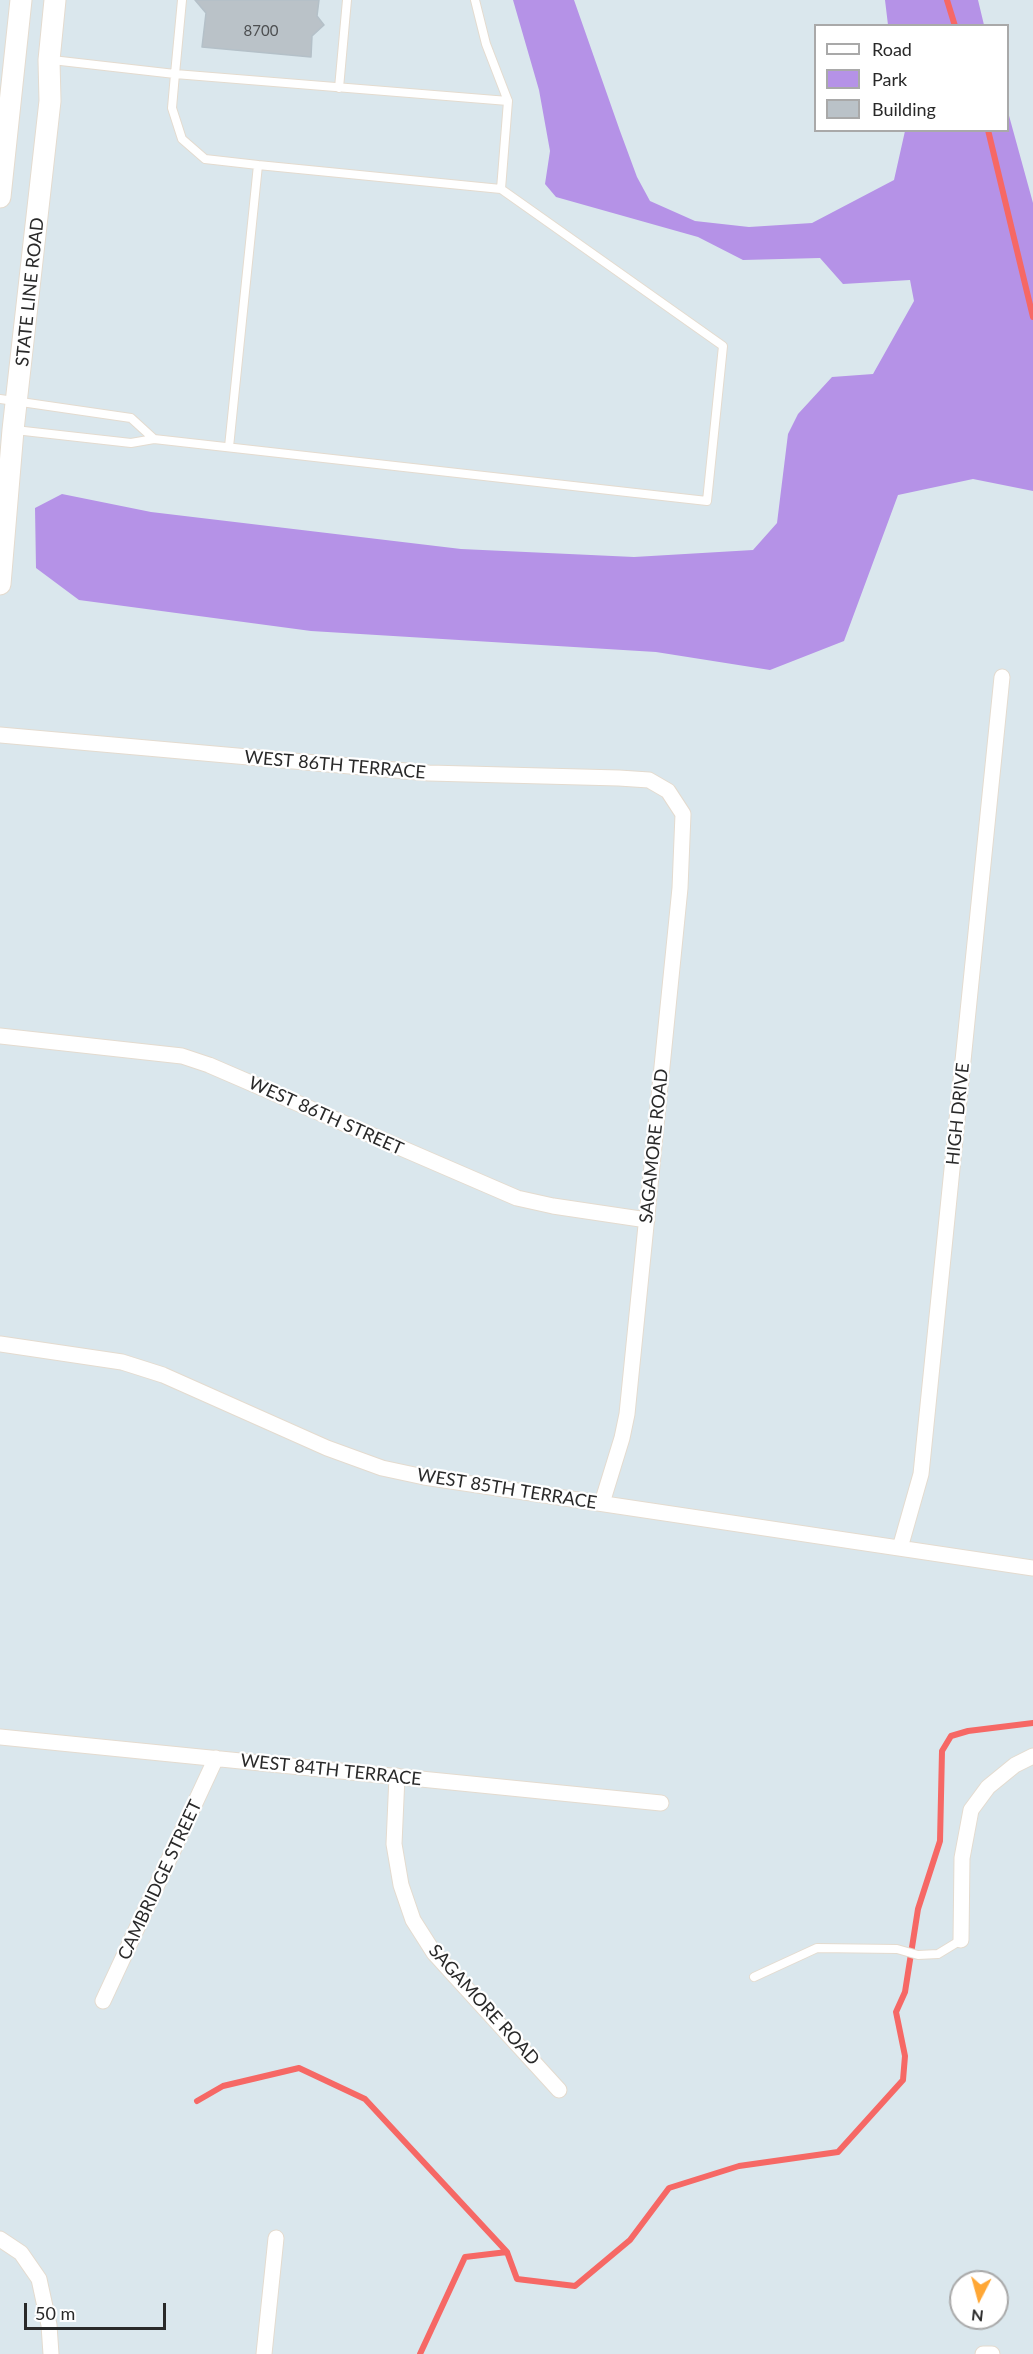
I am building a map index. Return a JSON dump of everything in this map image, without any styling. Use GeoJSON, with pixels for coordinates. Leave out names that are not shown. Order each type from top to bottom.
{"type":"FeatureCollection","features":[{"type":"Feature","properties":{"kind":"main road"},"geometry":{"type":"LineString","coordinates":[[0,197],[21,0]]}},
{"type":"Feature","properties":{"kind":"main road","name":"STATE LINE ROAD"},"geometry":{"type":"LineString","coordinates":[[0,584],[13,430],[9,400],[50,101],[49,60],[55,0]]}},
{"type":"Feature","properties":{"kind":"street","name":"HIGH DRIVE"},"geometry":{"type":"LineString","coordinates":[[900,1548],[921,1474],[1002,677]]}},
{"type":"Feature","properties":{"kind":"street","name":"WEST 86TH TERRACE"},"geometry":{"type":"LineString","coordinates":[[0,735],[429,773],[619,777],[649,780],[668,791]]}},
{"type":"Feature","properties":{"kind":"street","name":"SAGAMORE ROAD"},"geometry":{"type":"LineString","coordinates":[[602,1503],[627,1414],[684,834],[683,814],[668,791]]}},
{"type":"Feature","properties":{"kind":"street","name":"WEST 86TH STREET"},"geometry":{"type":"LineString","coordinates":[[0,1036],[182,1056],[209,1065],[517,1197],[553,1206],[647,1220]]}},
{"type":"Feature","properties":{"kind":"street","name":"WEST 85TH TERRACE"},"geometry":{"type":"LineString","coordinates":[[0,1344],[122,1362],[163,1375],[327,1448],[382,1468],[424,1477],[1033,1568]]}},
{"type":"Feature","properties":{"kind":"street","name":"WEST 84TH TERRACE"},"geometry":{"type":"LineString","coordinates":[[0,1737],[661,1803]]}},
{"type":"Feature","properties":{"kind":"street"},"geometry":{"type":"LineString","coordinates":[[961,1940],[962,1858],[971,1810],[988,1787],[1015,1765],[1033,1756]]}},
{"type":"Feature","properties":{"kind":"street","name":"CAMBRIDGE STREET"},"geometry":{"type":"LineString","coordinates":[[104,2001],[216,1758]]}},
{"type":"Feature","properties":{"kind":"street","name":"SAGAMORE ROAD"},"geometry":{"type":"LineString","coordinates":[[397,1776],[394,1844],[401,1885],[413,1920],[434,1953],[559,2090]]}},
{"type":"Feature","properties":{"kind":"street"},"geometry":{"type":"LineString","coordinates":[[264,2354],[276,2238]]}},
{"type":"Feature","properties":{"kind":"street"},"geometry":{"type":"LineString","coordinates":[[0,2239],[21,2253],[39,2279],[49,2325],[51,2354]]}},
{"type":"Feature","properties":{"kind":"street"},"geometry":{"type":"LineString","coordinates":[[983,2354],[992,2354]]}},
{"type":"Feature","properties":{"kind":"lane"},"geometry":{"type":"LineString","coordinates":[[13,430],[131,443],[154,439],[707,501],[723,346],[501,189],[205,159],[182,139],[172,108],[182,0]]}},
{"type":"Feature","properties":{"kind":"lane"},"geometry":{"type":"LineString","coordinates":[[339,88],[347,0]]}},
{"type":"Feature","properties":{"kind":"lane"},"geometry":{"type":"LineString","coordinates":[[475,0],[486,44],[508,101],[501,189]]}},
{"type":"Feature","properties":{"kind":"lane"},"geometry":{"type":"LineString","coordinates":[[49,60],[175,74],[508,101]]}},
{"type":"Feature","properties":{"kind":"lane"},"geometry":{"type":"LineString","coordinates":[[229,447],[258,165]]}},
{"type":"Feature","properties":{"kind":"lane"},"geometry":{"type":"LineString","coordinates":[[9,400],[131,418],[154,439]]}},
{"type":"Feature","properties":{"kind":"lane"},"geometry":{"type":"LineString","coordinates":[[754,1977],[817,1948],[897,1949],[918,1955],[938,1954],[961,1940]]}},
{"type":"Feature","properties":{"kind":"green space"},"geometry":{"type":"Polygon","coordinates":[[[513,0],[574,0],[637,177],[650,201],[695,221],[749,227],[812,223],[894,180],[905,132],[1009,132],[1009,116],[1033,203],[1033,491],[973,479],[898,495],[844,641],[770,670],[656,652],[311,631],[79,600],[36,568],[35,508],[62,494],[151,512],[461,549],[634,557],[753,550],[777,523],[788,434],[798,414],[832,377],[873,374],[914,301],[910,280],[843,284],[820,258],[743,260],[698,237],[556,197],[545,184],[550,151],[539,90],[513,0]]]}},
{"type":"Feature","properties":{"kind":"green space"},"geometry":{"type":"Polygon","coordinates":[[[885,0],[978,0],[984,24],[888,24],[885,0]]]}},
{"type":"Feature","properties":{"kind":"building"},"geometry":{"type":"Polygon","coordinates":[[[195,0],[319,0],[317,16],[324,25],[312,36],[311,57],[202,47],[206,13],[195,0]]]}},
{"type":"Feature","properties":{"kind":"waterway"},"geometry":{"type":"LineString","coordinates":[[947,0],[954,24]]}},
{"type":"Feature","properties":{"kind":"waterway"},"geometry":{"type":"LineString","coordinates":[[988,132],[1033,317]]}},
{"type":"Feature","properties":{"kind":"waterway"},"geometry":{"type":"LineString","coordinates":[[420,2354],[465,2257],[507,2252],[517,2279],[575,2286],[630,2240],[669,2188],[739,2166],[838,2152],[903,2080],[905,2056],[896,2012],[905,1992],[918,1909],[940,1841],[942,1751],[951,1736],[968,1731],[1033,1723]]}},
{"type":"Feature","properties":{"kind":"waterway"},"geometry":{"type":"LineString","coordinates":[[197,2101],[223,2086],[299,2068],[365,2099],[507,2252]]}}]}
